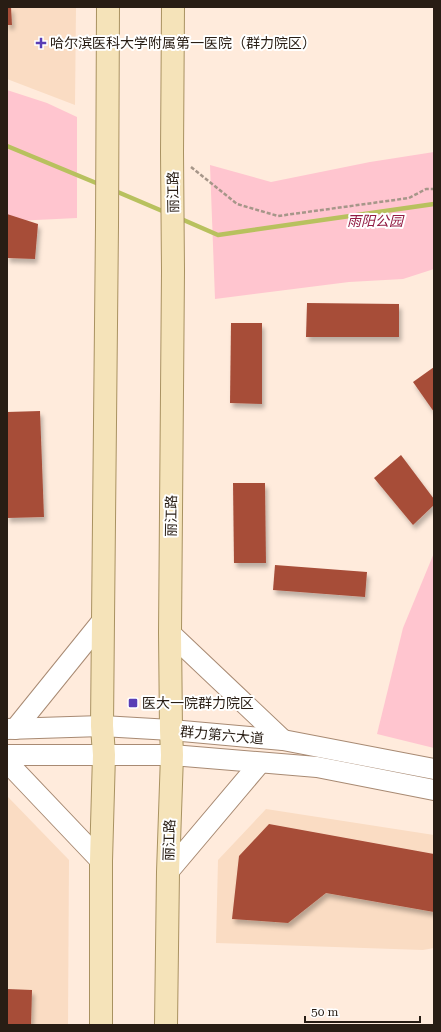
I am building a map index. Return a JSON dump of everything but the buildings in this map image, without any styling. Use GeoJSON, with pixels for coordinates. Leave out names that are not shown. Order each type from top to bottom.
{"type":"FeatureCollection","features":[{"type":"Feature","properties":{"kind":"main road"},"geometry":{"type":"LineString","coordinates":[[101,1025],[108,7]]}},
{"type":"Feature","properties":{"kind":"main road","name":"丽江路"},"geometry":{"type":"LineString","coordinates":[[166,1025],[168,872],[172,755],[170,633],[173,271],[173,7]]}},
{"type":"Feature","properties":{"kind":"main road"},"geometry":{"type":"LineString","coordinates":[[11,729],[103,620]]}},
{"type":"Feature","properties":{"kind":"main road"},"geometry":{"type":"LineString","coordinates":[[170,633],[283,740]]}},
{"type":"Feature","properties":{"kind":"main road","name":"群力第六大道"},"geometry":{"type":"LineString","coordinates":[[11,729],[102,726],[171,730],[283,740],[434,769]]}},
{"type":"Feature","properties":{"kind":"main road","name":"群力第六大道"},"geometry":{"type":"LineString","coordinates":[[7,755],[172,755],[317,767],[434,790]]}},
{"type":"Feature","properties":{"kind":"main road"},"geometry":{"type":"LineString","coordinates":[[7,762],[101,861]]}},
{"type":"Feature","properties":{"kind":"main road"},"geometry":{"type":"LineString","coordinates":[[168,872],[260,763]]}},
{"type":"Feature","properties":{"kind":"path"},"geometry":{"type":"LineString","coordinates":[[172,152],[237,204],[278,216],[409,198],[426,189],[434,189]]}},
{"type":"Feature","properties":{"kind":"shaded area","name":"哈尔滨医科大学附属第一医院（群力院区）"},"geometry":{"type":"Polygon","coordinates":[[[7,7],[76,7],[75,105],[7,79],[7,7]]]}},
{"type":"Feature","properties":{"kind":"shaded area"},"geometry":{"type":"Polygon","coordinates":[[[7,796],[69,860],[68,1025],[7,1025],[7,796]]]}},
{"type":"Feature","properties":{"kind":"shaded area"},"geometry":{"type":"Polygon","coordinates":[[[266,809],[434,835],[434,948],[423,950],[216,943],[218,860],[266,809]]]}},
{"type":"Feature","properties":{"kind":"green space"},"geometry":{"type":"Polygon","coordinates":[[[7,90],[47,103],[77,117],[77,218],[15,221],[7,220],[7,90]]]}},
{"type":"Feature","properties":{"kind":"green space","name":"雨阳公园"},"geometry":{"type":"Polygon","coordinates":[[[434,152],[434,269],[403,279],[349,282],[215,299],[210,165],[271,182],[370,162],[434,152]]]}},
{"type":"Feature","properties":{"kind":"green space"},"geometry":{"type":"Polygon","coordinates":[[[434,553],[434,748],[377,734],[403,628],[434,553]]]}},
{"type":"Feature","properties":{"kind":"waterway"},"geometry":{"type":"LineString","coordinates":[[7,146],[101,185]]}},
{"type":"Feature","properties":{"kind":"waterway"},"geometry":{"type":"LineString","coordinates":[[113,190],[167,213]]}},
{"type":"Feature","properties":{"kind":"waterway"},"geometry":{"type":"LineString","coordinates":[[179,218],[218,235],[434,204]]}},
{"type":"Feature","properties":{"kind":"place","name":"哈尔滨医科大学附属第一医院（群力院区）"},"geometry":{"type":"Point","coordinates":[41,43]}},
{"type":"Feature","properties":{"kind":"place","name":"医大一院群力院区"},"geometry":{"type":"Point","coordinates":[133,703]}}]}
